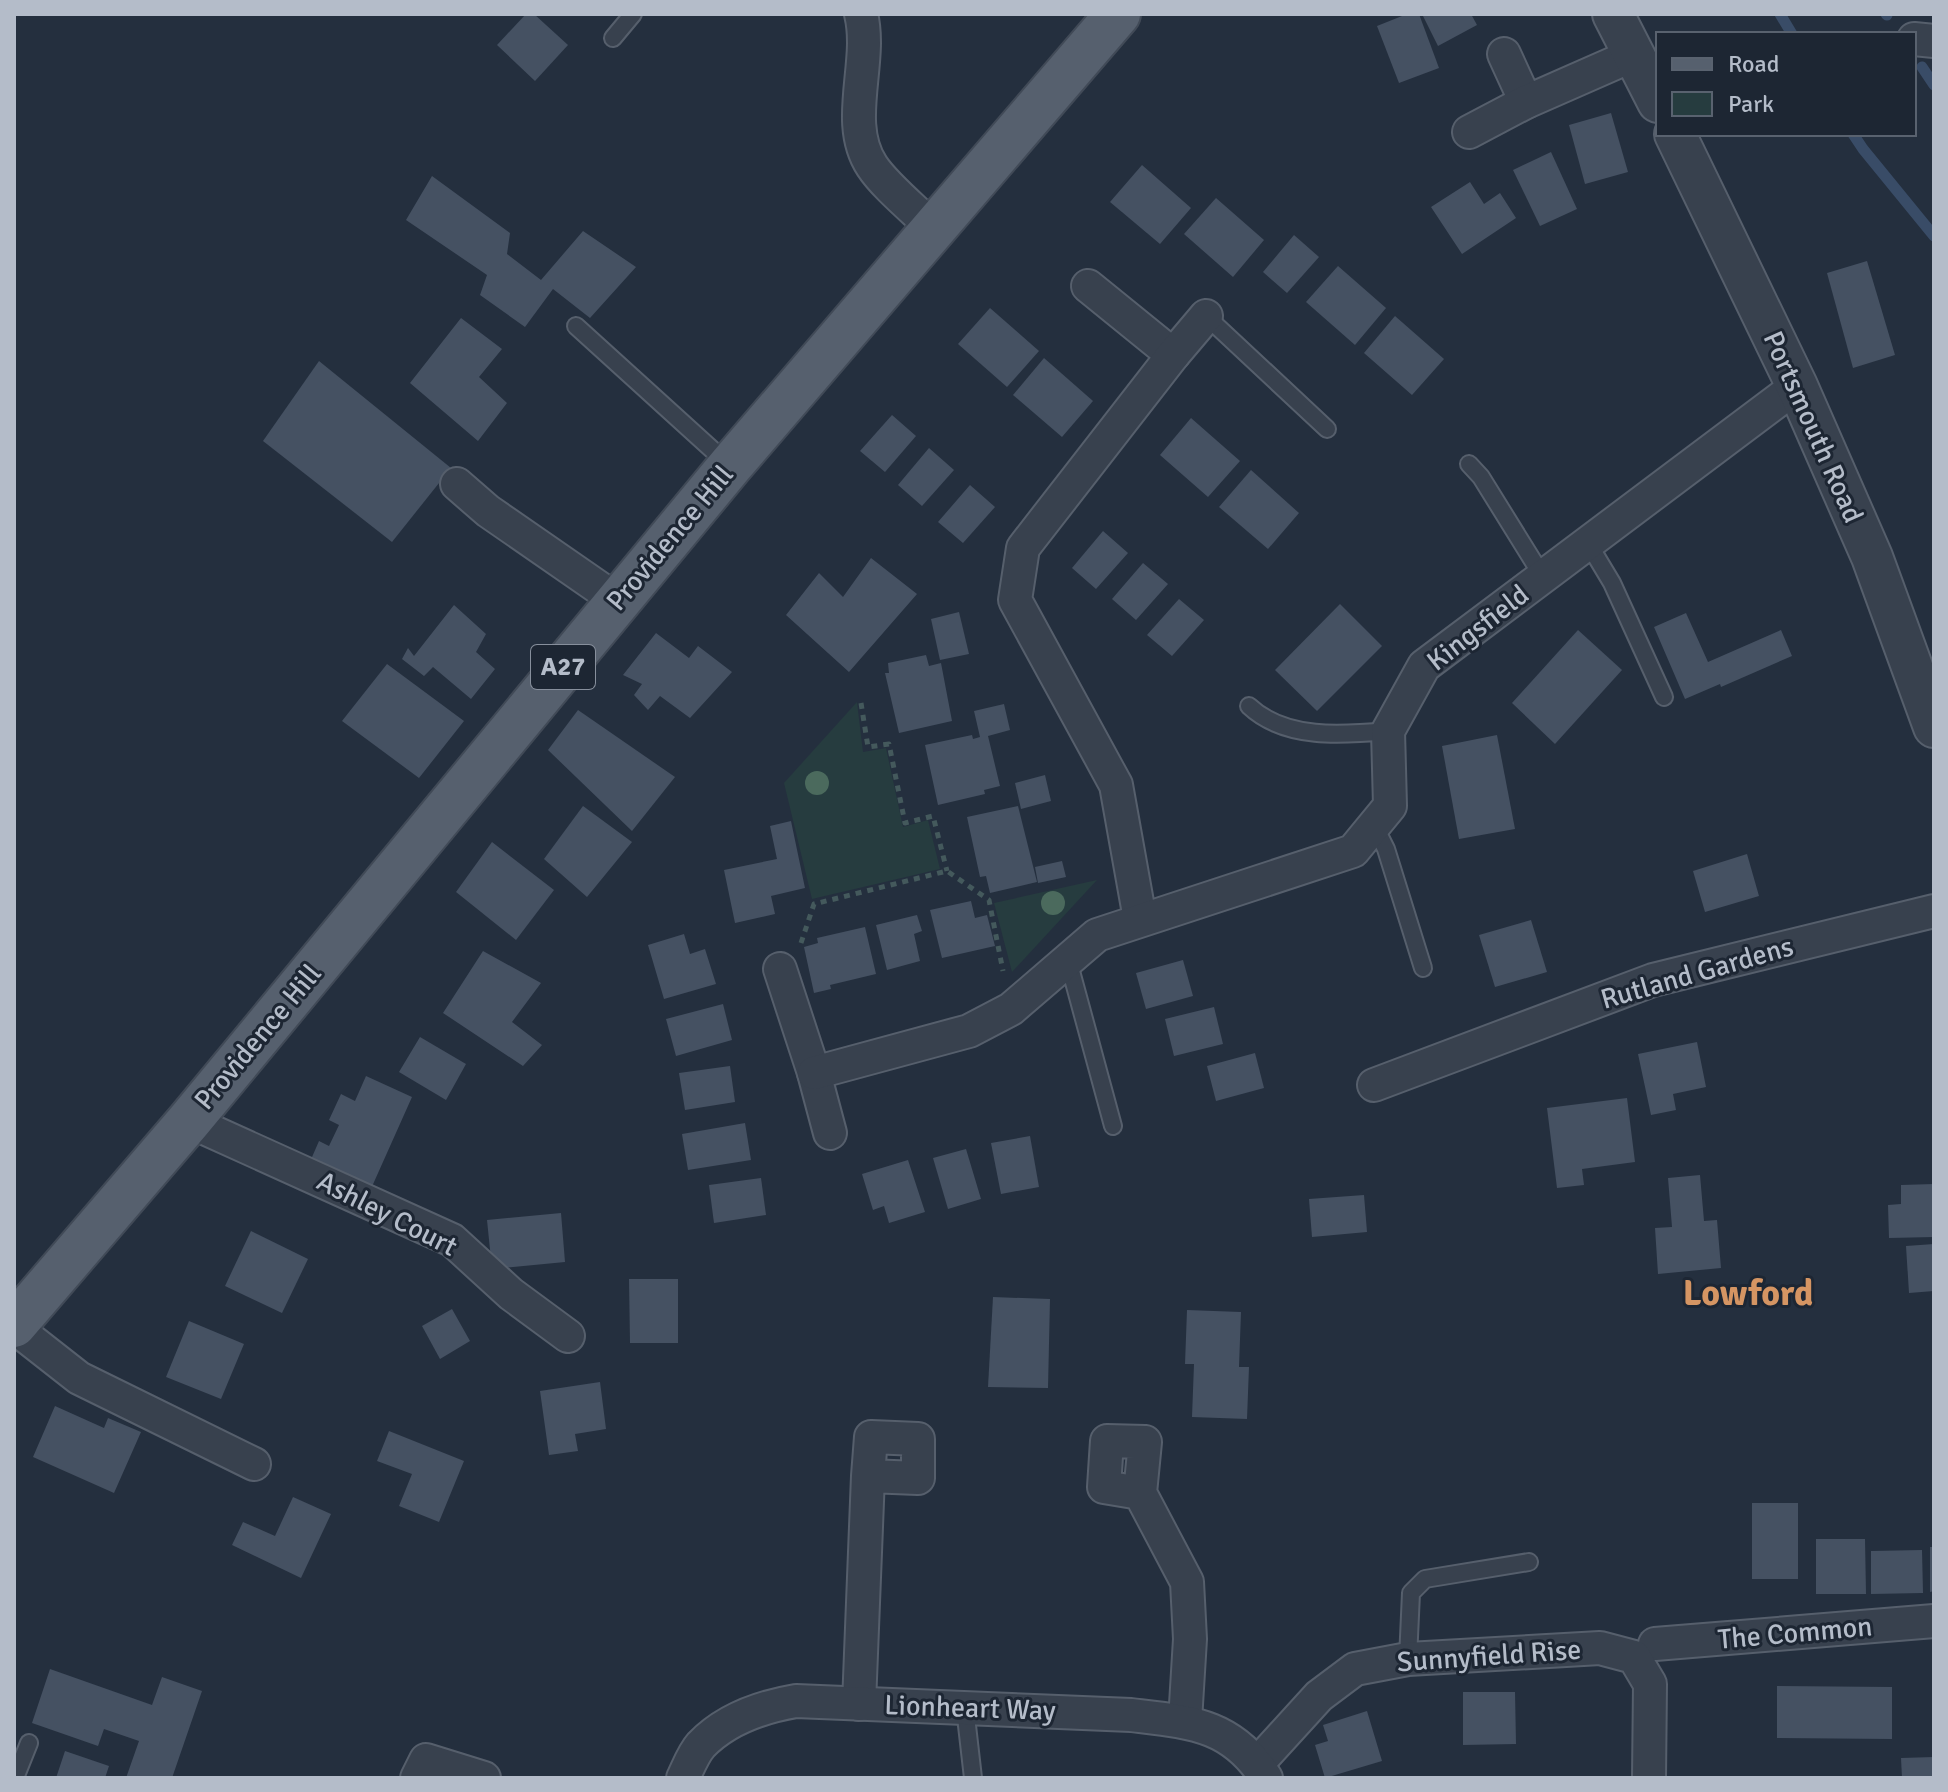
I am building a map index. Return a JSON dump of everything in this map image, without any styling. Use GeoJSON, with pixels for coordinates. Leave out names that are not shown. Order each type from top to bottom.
{"type":"FeatureCollection","features":[{"type":"Feature","properties":{"kind":"main road","name":"Providence Hill"},"geometry":{"type":"LineString","coordinates":[[14,1326],[189,1121],[730,466],[1118,14]]}},
{"type":"Feature","properties":{"kind":"street"},"geometry":{"type":"LineString","coordinates":[[1613,14],[1656,98]]}},
{"type":"Feature","properties":{"kind":"street"},"geometry":{"type":"LineString","coordinates":[[867,16],[860,140],[872,167],[933,228]]}},
{"type":"Feature","properties":{"kind":"street"},"geometry":{"type":"LineString","coordinates":[[1504,54],[1526,102]]}},
{"type":"Feature","properties":{"kind":"street"},"geometry":{"type":"LineString","coordinates":[[1469,132],[1526,102],[1633,55]]}},
{"type":"Feature","properties":{"kind":"street","name":"Portsmouth Road"},"geometry":{"type":"LineString","coordinates":[[1678,136],[1797,386],[1872,557],[1934,727]]}},
{"type":"Feature","properties":{"kind":"street"},"geometry":{"type":"LineString","coordinates":[[1088,286],[1173,355]]}},
{"type":"Feature","properties":{"kind":"street"},"geometry":{"type":"LineString","coordinates":[[1140,919],[1116,785],[1015,600],[1023,548],[1206,316]]}},
{"type":"Feature","properties":{"kind":"street","name":"Kingsfield"},"geometry":{"type":"LineString","coordinates":[[1388,731],[1424,666],[1797,386]]}},
{"type":"Feature","properties":{"kind":"street"},"geometry":{"type":"LineString","coordinates":[[457,484],[488,511],[618,601]]}},
{"type":"Feature","properties":{"kind":"street"},"geometry":{"type":"LineString","coordinates":[[814,1073],[969,1031],[1011,1009],[1097,935],[1353,851],[1390,806],[1388,731]]}},
{"type":"Feature","properties":{"kind":"street","name":"Rutland Gardens"},"geometry":{"type":"LineString","coordinates":[[1374,1085],[1653,980],[1934,911]]}},
{"type":"Feature","properties":{"kind":"street"},"geometry":{"type":"LineString","coordinates":[[780,969],[830,1133]]}},
{"type":"Feature","properties":{"kind":"street","name":"Ashley Court"},"geometry":{"type":"LineString","coordinates":[[189,1121],[452,1240],[511,1294],[568,1336]]}},
{"type":"Feature","properties":{"kind":"street"},"geometry":{"type":"LineString","coordinates":[[14,1326],[79,1378],[254,1464]]}},
{"type":"Feature","properties":{"kind":"street"},"geometry":{"type":"LineString","coordinates":[[859,1704],[868,1476]]}},
{"type":"Feature","properties":{"kind":"street"},"geometry":{"type":"LineString","coordinates":[[1140,1493],[1187,1582],[1190,1639],[1185,1721]]}},
{"type":"Feature","properties":{"kind":"street","name":"The Common"},"geometry":{"type":"LineString","coordinates":[[1655,1644],[1934,1621]]}},
{"type":"Feature","properties":{"kind":"street","name":"Sunnyfield Rise"},"geometry":{"type":"LineString","coordinates":[[1262,1771],[1319,1696],[1355,1669],[1408,1659],[1600,1648],[1634,1657],[1650,1684],[1649,1778]]}},
{"type":"Feature","properties":{"kind":"street","name":"Lionheart Way"},"geometry":{"type":"LineString","coordinates":[[683,1778],[700,1746],[740,1717],[767,1706],[796,1701],[1131,1715],[1185,1721],[1224,1734],[1262,1771]]}},
{"type":"Feature","properties":{"kind":"street"},"geometry":{"type":"LineString","coordinates":[[417,1778],[426,1760],[474,1776]]}},
{"type":"Feature","properties":{"kind":"lane"},"geometry":{"type":"LineString","coordinates":[[613,38],[633,14]]}},
{"type":"Feature","properties":{"kind":"lane"},"geometry":{"type":"LineString","coordinates":[[1206,316],[1327,429]]}},
{"type":"Feature","properties":{"kind":"lane"},"geometry":{"type":"LineString","coordinates":[[576,326],[730,466]]}},
{"type":"Feature","properties":{"kind":"lane"},"geometry":{"type":"LineString","coordinates":[[1469,464],[1481,477],[1543,577]]}},
{"type":"Feature","properties":{"kind":"lane"},"geometry":{"type":"LineString","coordinates":[[1588,543],[1612,583],[1664,697]]}},
{"type":"Feature","properties":{"kind":"lane"},"geometry":{"type":"LineString","coordinates":[[1249,706],[1274,721],[1320,734],[1388,731]]}},
{"type":"Feature","properties":{"kind":"lane"},"geometry":{"type":"LineString","coordinates":[[1374,825],[1386,849],[1423,968]]}},
{"type":"Feature","properties":{"kind":"lane"},"geometry":{"type":"LineString","coordinates":[[1068,960],[1113,1126]]}},
{"type":"Feature","properties":{"kind":"lane"},"geometry":{"type":"LineString","coordinates":[[1408,1659],[1411,1593],[1425,1579],[1529,1562]]}},
{"type":"Feature","properties":{"kind":"lane"},"geometry":{"type":"LineString","coordinates":[[965,1708],[973,1778]]}},
{"type":"Feature","properties":{"kind":"lane"},"geometry":{"type":"LineString","coordinates":[[15,1778],[29,1743]]}},
{"type":"Feature","properties":{"kind":"path"},"geometry":{"type":"LineString","coordinates":[[861,703],[868,747],[889,744],[905,823],[933,816],[947,871],[989,900],[1011,1009]]}},
{"type":"Feature","properties":{"kind":"path"},"geometry":{"type":"LineString","coordinates":[[780,969],[800,948],[814,904],[947,871]]}},
{"type":"Feature","properties":{"kind":"green space"},"geometry":{"type":"Polygon","coordinates":[[[857,702],[863,752],[886,748],[903,827],[928,820],[940,869],[812,899],[784,783],[857,702]]]}},
{"type":"Feature","properties":{"kind":"green space"},"geometry":{"type":"Polygon","coordinates":[[[1097,880],[1012,972],[994,903],[1097,880]]]}},
{"type":"Feature","properties":{"kind":"building"},"geometry":{"type":"Polygon","coordinates":[[[526,14],[534,14],[568,45],[535,81],[497,45],[526,14]]]}},
{"type":"Feature","properties":{"kind":"building"},"geometry":{"type":"Polygon","coordinates":[[[1407,14],[1419,14],[1439,68],[1399,83],[1377,26],[1407,14]]]}},
{"type":"Feature","properties":{"kind":"building"},"geometry":{"type":"Polygon","coordinates":[[[1422,14],[1471,14],[1477,25],[1438,46],[1422,14]]]}},
{"type":"Feature","properties":{"kind":"building"},"geometry":{"type":"Polygon","coordinates":[[[1611,113],[1628,172],[1585,184],[1569,125],[1611,113]]]}},
{"type":"Feature","properties":{"kind":"building"},"geometry":{"type":"Polygon","coordinates":[[[1551,152],[1577,209],[1540,226],[1513,170],[1551,152]]]}},
{"type":"Feature","properties":{"kind":"building"},"geometry":{"type":"Polygon","coordinates":[[[1142,165],[1191,208],[1160,244],[1110,202],[1142,165]]]}},
{"type":"Feature","properties":{"kind":"building"},"geometry":{"type":"Polygon","coordinates":[[[432,176],[510,233],[507,254],[541,280],[583,231],[636,267],[590,318],[553,289],[525,327],[480,295],[487,275],[406,220],[432,176]]]}},
{"type":"Feature","properties":{"kind":"building"},"geometry":{"type":"Polygon","coordinates":[[[1470,182],[1484,204],[1500,193],[1516,218],[1462,254],[1431,207],[1470,182]]]}},
{"type":"Feature","properties":{"kind":"building"},"geometry":{"type":"Polygon","coordinates":[[[1216,198],[1264,240],[1233,277],[1184,234],[1216,198]]]}},
{"type":"Feature","properties":{"kind":"building"},"geometry":{"type":"Polygon","coordinates":[[[1294,235],[1319,257],[1287,293],[1263,272],[1294,235]]]}},
{"type":"Feature","properties":{"kind":"building"},"geometry":{"type":"Polygon","coordinates":[[[1867,261],[1895,355],[1853,368],[1827,273],[1867,261]]]}},
{"type":"Feature","properties":{"kind":"building"},"geometry":{"type":"Polygon","coordinates":[[[1338,266],[1386,308],[1355,345],[1306,302],[1338,266]]]}},
{"type":"Feature","properties":{"kind":"building"},"geometry":{"type":"Polygon","coordinates":[[[990,308],[1039,351],[1007,387],[958,344],[990,308]]]}},
{"type":"Feature","properties":{"kind":"building"},"geometry":{"type":"Polygon","coordinates":[[[1395,316],[1444,359],[1412,395],[1364,353],[1395,316]]]}},
{"type":"Feature","properties":{"kind":"building"},"geometry":{"type":"Polygon","coordinates":[[[461,318],[502,349],[479,377],[507,403],[478,441],[410,383],[461,318]]]}},
{"type":"Feature","properties":{"kind":"building"},"geometry":{"type":"Polygon","coordinates":[[[1044,358],[1093,401],[1062,437],[1013,395],[1044,358]]]}},
{"type":"Feature","properties":{"kind":"building"},"geometry":{"type":"Polygon","coordinates":[[[319,361],[451,468],[392,542],[263,441],[319,361]]]}},
{"type":"Feature","properties":{"kind":"building"},"geometry":{"type":"Polygon","coordinates":[[[892,415],[916,436],[885,472],[860,451],[892,415]]]}},
{"type":"Feature","properties":{"kind":"building"},"geometry":{"type":"Polygon","coordinates":[[[1191,418],[1240,461],[1208,497],[1160,455],[1191,418]]]}},
{"type":"Feature","properties":{"kind":"building"},"geometry":{"type":"Polygon","coordinates":[[[929,448],[954,470],[922,506],[898,485],[929,448]]]}},
{"type":"Feature","properties":{"kind":"building"},"geometry":{"type":"Polygon","coordinates":[[[1251,470],[1299,513],[1268,549],[1219,507],[1251,470]]]}},
{"type":"Feature","properties":{"kind":"building"},"geometry":{"type":"Polygon","coordinates":[[[970,485],[995,507],[963,543],[938,522],[970,485]]]}},
{"type":"Feature","properties":{"kind":"building"},"geometry":{"type":"Polygon","coordinates":[[[1103,531],[1128,553],[1096,589],[1072,568],[1103,531]]]}},
{"type":"Feature","properties":{"kind":"building"},"geometry":{"type":"Polygon","coordinates":[[[871,558],[917,594],[849,672],[786,615],[819,573],[843,597],[871,558]]]}},
{"type":"Feature","properties":{"kind":"building"},"geometry":{"type":"Polygon","coordinates":[[[1143,563],[1168,584],[1136,620],[1112,599],[1143,563]]]}},
{"type":"Feature","properties":{"kind":"building"},"geometry":{"type":"Polygon","coordinates":[[[1179,599],[1204,620],[1172,656],[1147,635],[1179,599]]]}},
{"type":"Feature","properties":{"kind":"building"},"geometry":{"type":"Polygon","coordinates":[[[1340,604],[1382,646],[1317,711],[1275,670],[1340,604]]]}},
{"type":"Feature","properties":{"kind":"building"},"geometry":{"type":"Polygon","coordinates":[[[454,605],[486,634],[476,652],[495,669],[471,699],[433,667],[424,676],[402,659],[408,648],[414,656],[454,605]]]}},
{"type":"Feature","properties":{"kind":"building"},"geometry":{"type":"Polygon","coordinates":[[[959,612],[969,654],[940,660],[931,619],[959,612]]]}},
{"type":"Feature","properties":{"kind":"building"},"geometry":{"type":"Polygon","coordinates":[[[1686,613],[1708,662],[1781,630],[1792,656],[1685,699],[1654,627],[1686,613]]]}},
{"type":"Feature","properties":{"kind":"building"},"geometry":{"type":"Polygon","coordinates":[[[1578,630],[1622,670],[1555,744],[1512,703],[1578,630]]]}},
{"type":"Feature","properties":{"kind":"building"},"geometry":{"type":"Polygon","coordinates":[[[656,633],[689,658],[698,646],[732,672],[690,718],[660,696],[648,710],[634,695],[642,684],[623,675],[656,633]]]}},
{"type":"Feature","properties":{"kind":"building"},"geometry":{"type":"Polygon","coordinates":[[[926,655],[929,666],[941,663],[952,721],[899,733],[885,673],[889,673],[888,663],[926,655]]]}},
{"type":"Feature","properties":{"kind":"building"},"geometry":{"type":"Polygon","coordinates":[[[387,664],[464,721],[419,778],[342,721],[387,664]]]}},
{"type":"Feature","properties":{"kind":"building"},"geometry":{"type":"Polygon","coordinates":[[[1004,704],[1010,730],[988,736],[1000,786],[984,790],[985,794],[938,805],[925,745],[972,735],[973,739],[980,737],[974,711],[1004,704]]]}},
{"type":"Feature","properties":{"kind":"building"},"geometry":{"type":"Polygon","coordinates":[[[578,710],[675,777],[632,831],[548,750],[578,710]]]}},
{"type":"Feature","properties":{"kind":"building"},"geometry":{"type":"Polygon","coordinates":[[[1497,735],[1515,829],[1459,839],[1442,746],[1497,735]]]}},
{"type":"Feature","properties":{"kind":"building"},"geometry":{"type":"Polygon","coordinates":[[[1045,775],[1051,801],[1021,809],[1015,783],[1045,775]]]}},
{"type":"Feature","properties":{"kind":"building"},"geometry":{"type":"Polygon","coordinates":[[[583,806],[632,842],[587,897],[544,859],[583,806]]]}},
{"type":"Feature","properties":{"kind":"building"},"geometry":{"type":"Polygon","coordinates":[[[1018,806],[1037,882],[990,893],[986,876],[980,877],[967,817],[1018,806]]]}},
{"type":"Feature","properties":{"kind":"building"},"geometry":{"type":"Polygon","coordinates":[[[791,821],[805,888],[771,896],[775,914],[735,923],[724,870],[777,859],[770,826],[791,821]]]}},
{"type":"Feature","properties":{"kind":"building"},"geometry":{"type":"Polygon","coordinates":[[[492,842],[554,890],[516,940],[456,892],[492,842]]]}},
{"type":"Feature","properties":{"kind":"building"},"geometry":{"type":"Polygon","coordinates":[[[1747,854],[1759,896],[1705,912],[1693,871],[1747,854]]]}},
{"type":"Feature","properties":{"kind":"building"},"geometry":{"type":"Polygon","coordinates":[[[1062,861],[1066,877],[1038,883],[1035,867],[1062,861]]]}},
{"type":"Feature","properties":{"kind":"building"},"geometry":{"type":"Polygon","coordinates":[[[971,901],[975,918],[987,915],[995,946],[942,958],[930,910],[971,901]]]}},
{"type":"Feature","properties":{"kind":"building"},"geometry":{"type":"Polygon","coordinates":[[[917,915],[922,931],[914,934],[920,961],[887,970],[876,925],[917,915]]]}},
{"type":"Feature","properties":{"kind":"building"},"geometry":{"type":"Polygon","coordinates":[[[1531,920],[1547,972],[1495,987],[1479,935],[1531,920]]]}},
{"type":"Feature","properties":{"kind":"building"},"geometry":{"type":"Polygon","coordinates":[[[865,927],[876,974],[830,985],[831,989],[814,993],[804,947],[818,943],[817,938],[865,927]]]}},
{"type":"Feature","properties":{"kind":"building"},"geometry":{"type":"Polygon","coordinates":[[[684,934],[690,954],[705,949],[716,984],[664,999],[648,945],[684,934]]]}},
{"type":"Feature","properties":{"kind":"building"},"geometry":{"type":"Polygon","coordinates":[[[483,951],[541,983],[512,1022],[542,1045],[523,1066],[443,1013],[483,951]]]}},
{"type":"Feature","properties":{"kind":"building"},"geometry":{"type":"Polygon","coordinates":[[[1183,960],[1193,996],[1146,1009],[1136,973],[1183,960]]]}},
{"type":"Feature","properties":{"kind":"building"},"geometry":{"type":"Polygon","coordinates":[[[723,1004],[732,1040],[676,1056],[666,1019],[723,1004]]]}},
{"type":"Feature","properties":{"kind":"building"},"geometry":{"type":"Polygon","coordinates":[[[1214,1007],[1223,1044],[1174,1056],[1165,1019],[1214,1007]]]}},
{"type":"Feature","properties":{"kind":"building"},"geometry":{"type":"Polygon","coordinates":[[[420,1037],[466,1064],[446,1100],[399,1072],[420,1037]]]}},
{"type":"Feature","properties":{"kind":"building"},"geometry":{"type":"Polygon","coordinates":[[[1697,1042],[1706,1087],[1673,1094],[1676,1110],[1651,1115],[1638,1054],[1697,1042]]]}},
{"type":"Feature","properties":{"kind":"building"},"geometry":{"type":"Polygon","coordinates":[[[1255,1053],[1264,1088],[1216,1101],[1207,1066],[1255,1053]]]}},
{"type":"Feature","properties":{"kind":"building"},"geometry":{"type":"Polygon","coordinates":[[[730,1066],[735,1102],[685,1110],[679,1073],[730,1066]]]}},
{"type":"Feature","properties":{"kind":"building"},"geometry":{"type":"Polygon","coordinates":[[[366,1076],[412,1097],[370,1191],[309,1164],[319,1141],[329,1146],[339,1125],[329,1120],[341,1094],[355,1101],[366,1076]]]}},
{"type":"Feature","properties":{"kind":"building"},"geometry":{"type":"Polygon","coordinates":[[[1627,1098],[1635,1162],[1582,1169],[1584,1185],[1557,1188],[1547,1108],[1627,1098]]]}},
{"type":"Feature","properties":{"kind":"building"},"geometry":{"type":"Polygon","coordinates":[[[745,1123],[751,1160],[688,1170],[682,1134],[745,1123]]]}},
{"type":"Feature","properties":{"kind":"building"},"geometry":{"type":"Polygon","coordinates":[[[1030,1136],[1039,1187],[1001,1194],[991,1143],[1030,1136]]]}},
{"type":"Feature","properties":{"kind":"building"},"geometry":{"type":"Polygon","coordinates":[[[966,1149],[981,1199],[948,1209],[933,1158],[966,1149]]]}},
{"type":"Feature","properties":{"kind":"building"},"geometry":{"type":"Polygon","coordinates":[[[908,1160],[925,1212],[889,1223],[884,1206],[873,1210],[862,1174],[908,1160]]]}},
{"type":"Feature","properties":{"kind":"building"},"geometry":{"type":"Polygon","coordinates":[[[1700,1175],[1704,1221],[1717,1220],[1721,1268],[1658,1274],[1655,1228],[1672,1227],[1668,1178],[1700,1175]]]}},
{"type":"Feature","properties":{"kind":"building"},"geometry":{"type":"Polygon","coordinates":[[[761,1178],[766,1215],[714,1223],[709,1185],[761,1178]]]}},
{"type":"Feature","properties":{"kind":"building"},"geometry":{"type":"Polygon","coordinates":[[[1934,1184],[1934,1237],[1889,1238],[1888,1205],[1901,1204],[1901,1185],[1934,1184]]]}},
{"type":"Feature","properties":{"kind":"building"},"geometry":{"type":"Polygon","coordinates":[[[1364,1195],[1367,1232],[1312,1237],[1309,1199],[1364,1195]]]}},
{"type":"Feature","properties":{"kind":"building"},"geometry":{"type":"Polygon","coordinates":[[[561,1213],[565,1262],[492,1269],[487,1220],[561,1213]]]}},
{"type":"Feature","properties":{"kind":"building"},"geometry":{"type":"Polygon","coordinates":[[[251,1231],[308,1259],[282,1313],[225,1286],[251,1231]]]}},
{"type":"Feature","properties":{"kind":"building"},"geometry":{"type":"Polygon","coordinates":[[[1934,1244],[1934,1291],[1909,1293],[1906,1246],[1934,1244]]]}},
{"type":"Feature","properties":{"kind":"building"},"geometry":{"type":"Polygon","coordinates":[[[629,1279],[678,1279],[678,1343],[630,1343],[629,1279]]]}},
{"type":"Feature","properties":{"kind":"building"},"geometry":{"type":"Polygon","coordinates":[[[993,1297],[1050,1299],[1048,1388],[988,1387],[993,1297]]]}},
{"type":"Feature","properties":{"kind":"building"},"geometry":{"type":"Polygon","coordinates":[[[452,1309],[470,1341],[440,1359],[422,1326],[452,1309]]]}},
{"type":"Feature","properties":{"kind":"building"},"geometry":{"type":"Polygon","coordinates":[[[1187,1310],[1241,1312],[1239,1367],[1249,1367],[1247,1419],[1192,1417],[1194,1364],[1185,1364],[1187,1310]]]}},
{"type":"Feature","properties":{"kind":"building"},"geometry":{"type":"Polygon","coordinates":[[[189,1321],[244,1344],[221,1399],[166,1377],[189,1321]]]}},
{"type":"Feature","properties":{"kind":"building"},"geometry":{"type":"Polygon","coordinates":[[[600,1382],[606,1429],[575,1434],[578,1451],[549,1455],[540,1391],[600,1382]]]}},
{"type":"Feature","properties":{"kind":"building"},"geometry":{"type":"Polygon","coordinates":[[[55,1406],[104,1428],[108,1418],[141,1432],[114,1493],[33,1457],[55,1406]]]}},
{"type":"Feature","properties":{"kind":"building"},"geometry":{"type":"Polygon","coordinates":[[[389,1431],[464,1461],[439,1522],[399,1506],[412,1474],[377,1461],[389,1431]]]}},
{"type":"Feature","properties":{"kind":"building"},"geometry":{"type":"Polygon","coordinates":[[[293,1497],[331,1514],[301,1578],[232,1545],[243,1522],[275,1536],[293,1497]]]}},
{"type":"Feature","properties":{"kind":"building"},"geometry":{"type":"Polygon","coordinates":[[[1752,1503],[1798,1503],[1798,1579],[1752,1579],[1752,1503]]]}},
{"type":"Feature","properties":{"kind":"building"},"geometry":{"type":"Polygon","coordinates":[[[1816,1539],[1865,1539],[1866,1594],[1816,1594],[1816,1539]]]}},
{"type":"Feature","properties":{"kind":"building"},"geometry":{"type":"Polygon","coordinates":[[[1930,1547],[1934,1547],[1934,1591],[1930,1592],[1930,1547]]]}},
{"type":"Feature","properties":{"kind":"building"},"geometry":{"type":"Polygon","coordinates":[[[1922,1550],[1923,1593],[1871,1594],[1871,1551],[1922,1550]]]}},
{"type":"Feature","properties":{"kind":"building"},"geometry":{"type":"Polygon","coordinates":[[[50,1669],[152,1705],[162,1677],[202,1691],[172,1778],[126,1778],[139,1741],[104,1729],[98,1746],[32,1723],[50,1669]]]}},
{"type":"Feature","properties":{"kind":"building"},"geometry":{"type":"Polygon","coordinates":[[[1777,1686],[1892,1687],[1892,1739],[1777,1738],[1777,1686]]]}},
{"type":"Feature","properties":{"kind":"building"},"geometry":{"type":"Polygon","coordinates":[[[1463,1692],[1515,1692],[1516,1744],[1463,1745],[1463,1692]]]}},
{"type":"Feature","properties":{"kind":"building"},"geometry":{"type":"Polygon","coordinates":[[[1367,1711],[1382,1761],[1325,1778],[1315,1745],[1328,1741],[1323,1725],[1367,1711]]]}},
{"type":"Feature","properties":{"kind":"building"},"geometry":{"type":"Polygon","coordinates":[[[65,1751],[109,1766],[105,1778],[56,1778],[65,1751]]]}},
{"type":"Feature","properties":{"kind":"building"},"geometry":{"type":"Polygon","coordinates":[[[1934,1757],[1934,1778],[1902,1778],[1901,1758],[1934,1757]]]}},
{"type":"Feature","properties":{"kind":"waterway"},"geometry":{"type":"LineString","coordinates":[[1780,14],[1791,32]]}},
{"type":"Feature","properties":{"kind":"waterway"},"geometry":{"type":"LineString","coordinates":[[1922,67],[1934,85]]}},
{"type":"Feature","properties":{"kind":"waterway"},"geometry":{"type":"LineString","coordinates":[[1854,136],[1934,236]]}},
{"type":"Feature","properties":{"kind":"district","name":"Lowford"},"geometry":{"type":"Point","coordinates":[1748,1293]}}]}
